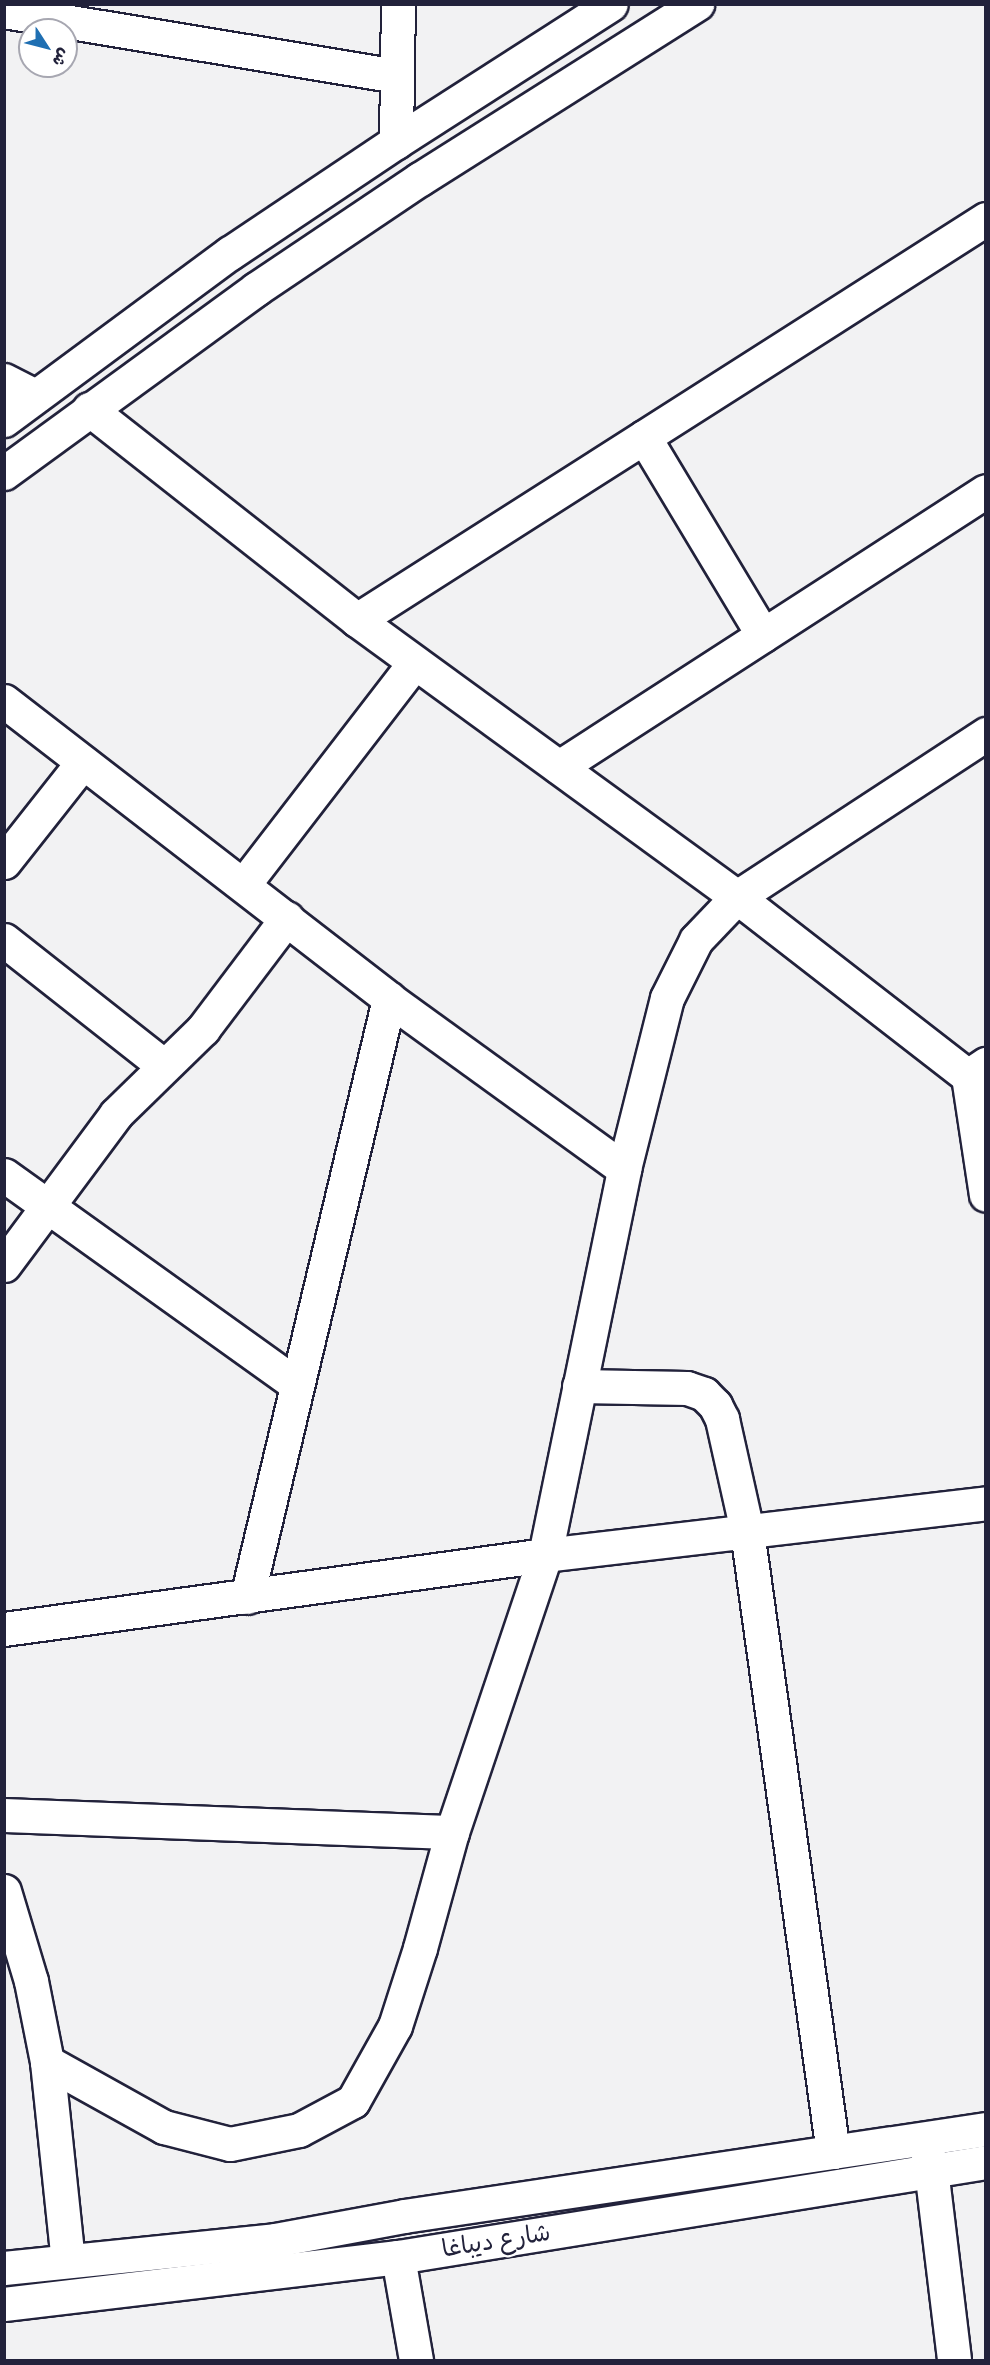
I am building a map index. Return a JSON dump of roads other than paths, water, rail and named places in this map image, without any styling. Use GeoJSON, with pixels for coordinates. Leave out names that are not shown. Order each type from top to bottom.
{"type":"FeatureCollection","features":[{"type":"Feature","properties":{"kind":"street"},"geometry":{"type":"LineString","coordinates":[[396,142],[398,4]]}},
{"type":"Feature","properties":{"kind":"street"},"geometry":{"type":"LineString","coordinates":[[4,420],[230,253],[396,142],[610,4]]}},
{"type":"Feature","properties":{"kind":"street"},"geometry":{"type":"LineString","coordinates":[[4,473],[256,288],[420,179],[697,4]]}},
{"type":"Feature","properties":{"kind":"street"},"geometry":{"type":"LineString","coordinates":[[4,11],[74,13],[397,76]]}},
{"type":"Feature","properties":{"kind":"street"},"geometry":{"type":"LineString","coordinates":[[357,620],[986,219]]}},
{"type":"Feature","properties":{"kind":"street"},"geometry":{"type":"LineString","coordinates":[[4,380],[35,396]]}},
{"type":"Feature","properties":{"kind":"street"},"geometry":{"type":"LineString","coordinates":[[89,409],[414,663],[980,1071],[986,1195]]}},
{"type":"Feature","properties":{"kind":"street"},"geometry":{"type":"LineString","coordinates":[[644,437],[763,635]]}},
{"type":"Feature","properties":{"kind":"street"},"geometry":{"type":"LineString","coordinates":[[560,767],[986,491]]}},
{"type":"Feature","properties":{"kind":"street"},"geometry":{"type":"LineString","coordinates":[[244,884],[414,663]]}},
{"type":"Feature","properties":{"kind":"street"},"geometry":{"type":"LineString","coordinates":[[4,701],[244,884],[389,999],[624,1169]]}},
{"type":"Feature","properties":{"kind":"street"},"geometry":{"type":"LineString","coordinates":[[46,2062],[164,2127],[230,2144],[299,2130],[353,2101],[395,2026],[420,1948],[452,1832],[545,1555],[624,1169],[667,998],[696,940],[737,897],[986,734]]}},
{"type":"Feature","properties":{"kind":"street"},"geometry":{"type":"LineString","coordinates":[[4,862],[83,762]]}},
{"type":"Feature","properties":{"kind":"street"},"geometry":{"type":"LineString","coordinates":[[4,1265],[116,1114],[163,1065],[203,1029],[286,918]]}},
{"type":"Feature","properties":{"kind":"street"},"geometry":{"type":"LineString","coordinates":[[4,940],[163,1065]]}},
{"type":"Feature","properties":{"kind":"street"},"geometry":{"type":"LineString","coordinates":[[247,1597],[389,999]]}},
{"type":"Feature","properties":{"kind":"street"},"geometry":{"type":"LineString","coordinates":[[4,1175],[297,1385]]}},
{"type":"Feature","properties":{"kind":"street"},"geometry":{"type":"LineString","coordinates":[[579,1386],[687,1388],[704,1394],[715,1405],[722,1419],[747,1531],[833,2152]]}},
{"type":"Feature","properties":{"kind":"street"},"geometry":{"type":"LineString","coordinates":[[4,1629],[545,1555],[986,1503]]}},
{"type":"Feature","properties":{"kind":"street"},"geometry":{"type":"LineString","coordinates":[[4,1815],[452,1832]]}},
{"type":"Feature","properties":{"kind":"street"},"geometry":{"type":"LineString","coordinates":[[4,1891],[31,1981],[46,2062],[68,2261]]}},
{"type":"Feature","properties":{"kind":"street","name":"شارع ديباغا"},"geometry":{"type":"LineString","coordinates":[[4,2268],[275,2240],[404,2216],[986,2128]]}},
{"type":"Feature","properties":{"kind":"street"},"geometry":{"type":"LineString","coordinates":[[924,2136],[931,2169],[954,2361]]}},
{"type":"Feature","properties":{"kind":"street","name":"شارع ديباغا"},"geometry":{"type":"LineString","coordinates":[[4,2304],[398,2257],[931,2169],[986,2162]]}},
{"type":"Feature","properties":{"kind":"street"},"geometry":{"type":"LineString","coordinates":[[398,2257],[416,2361]]}}]}
